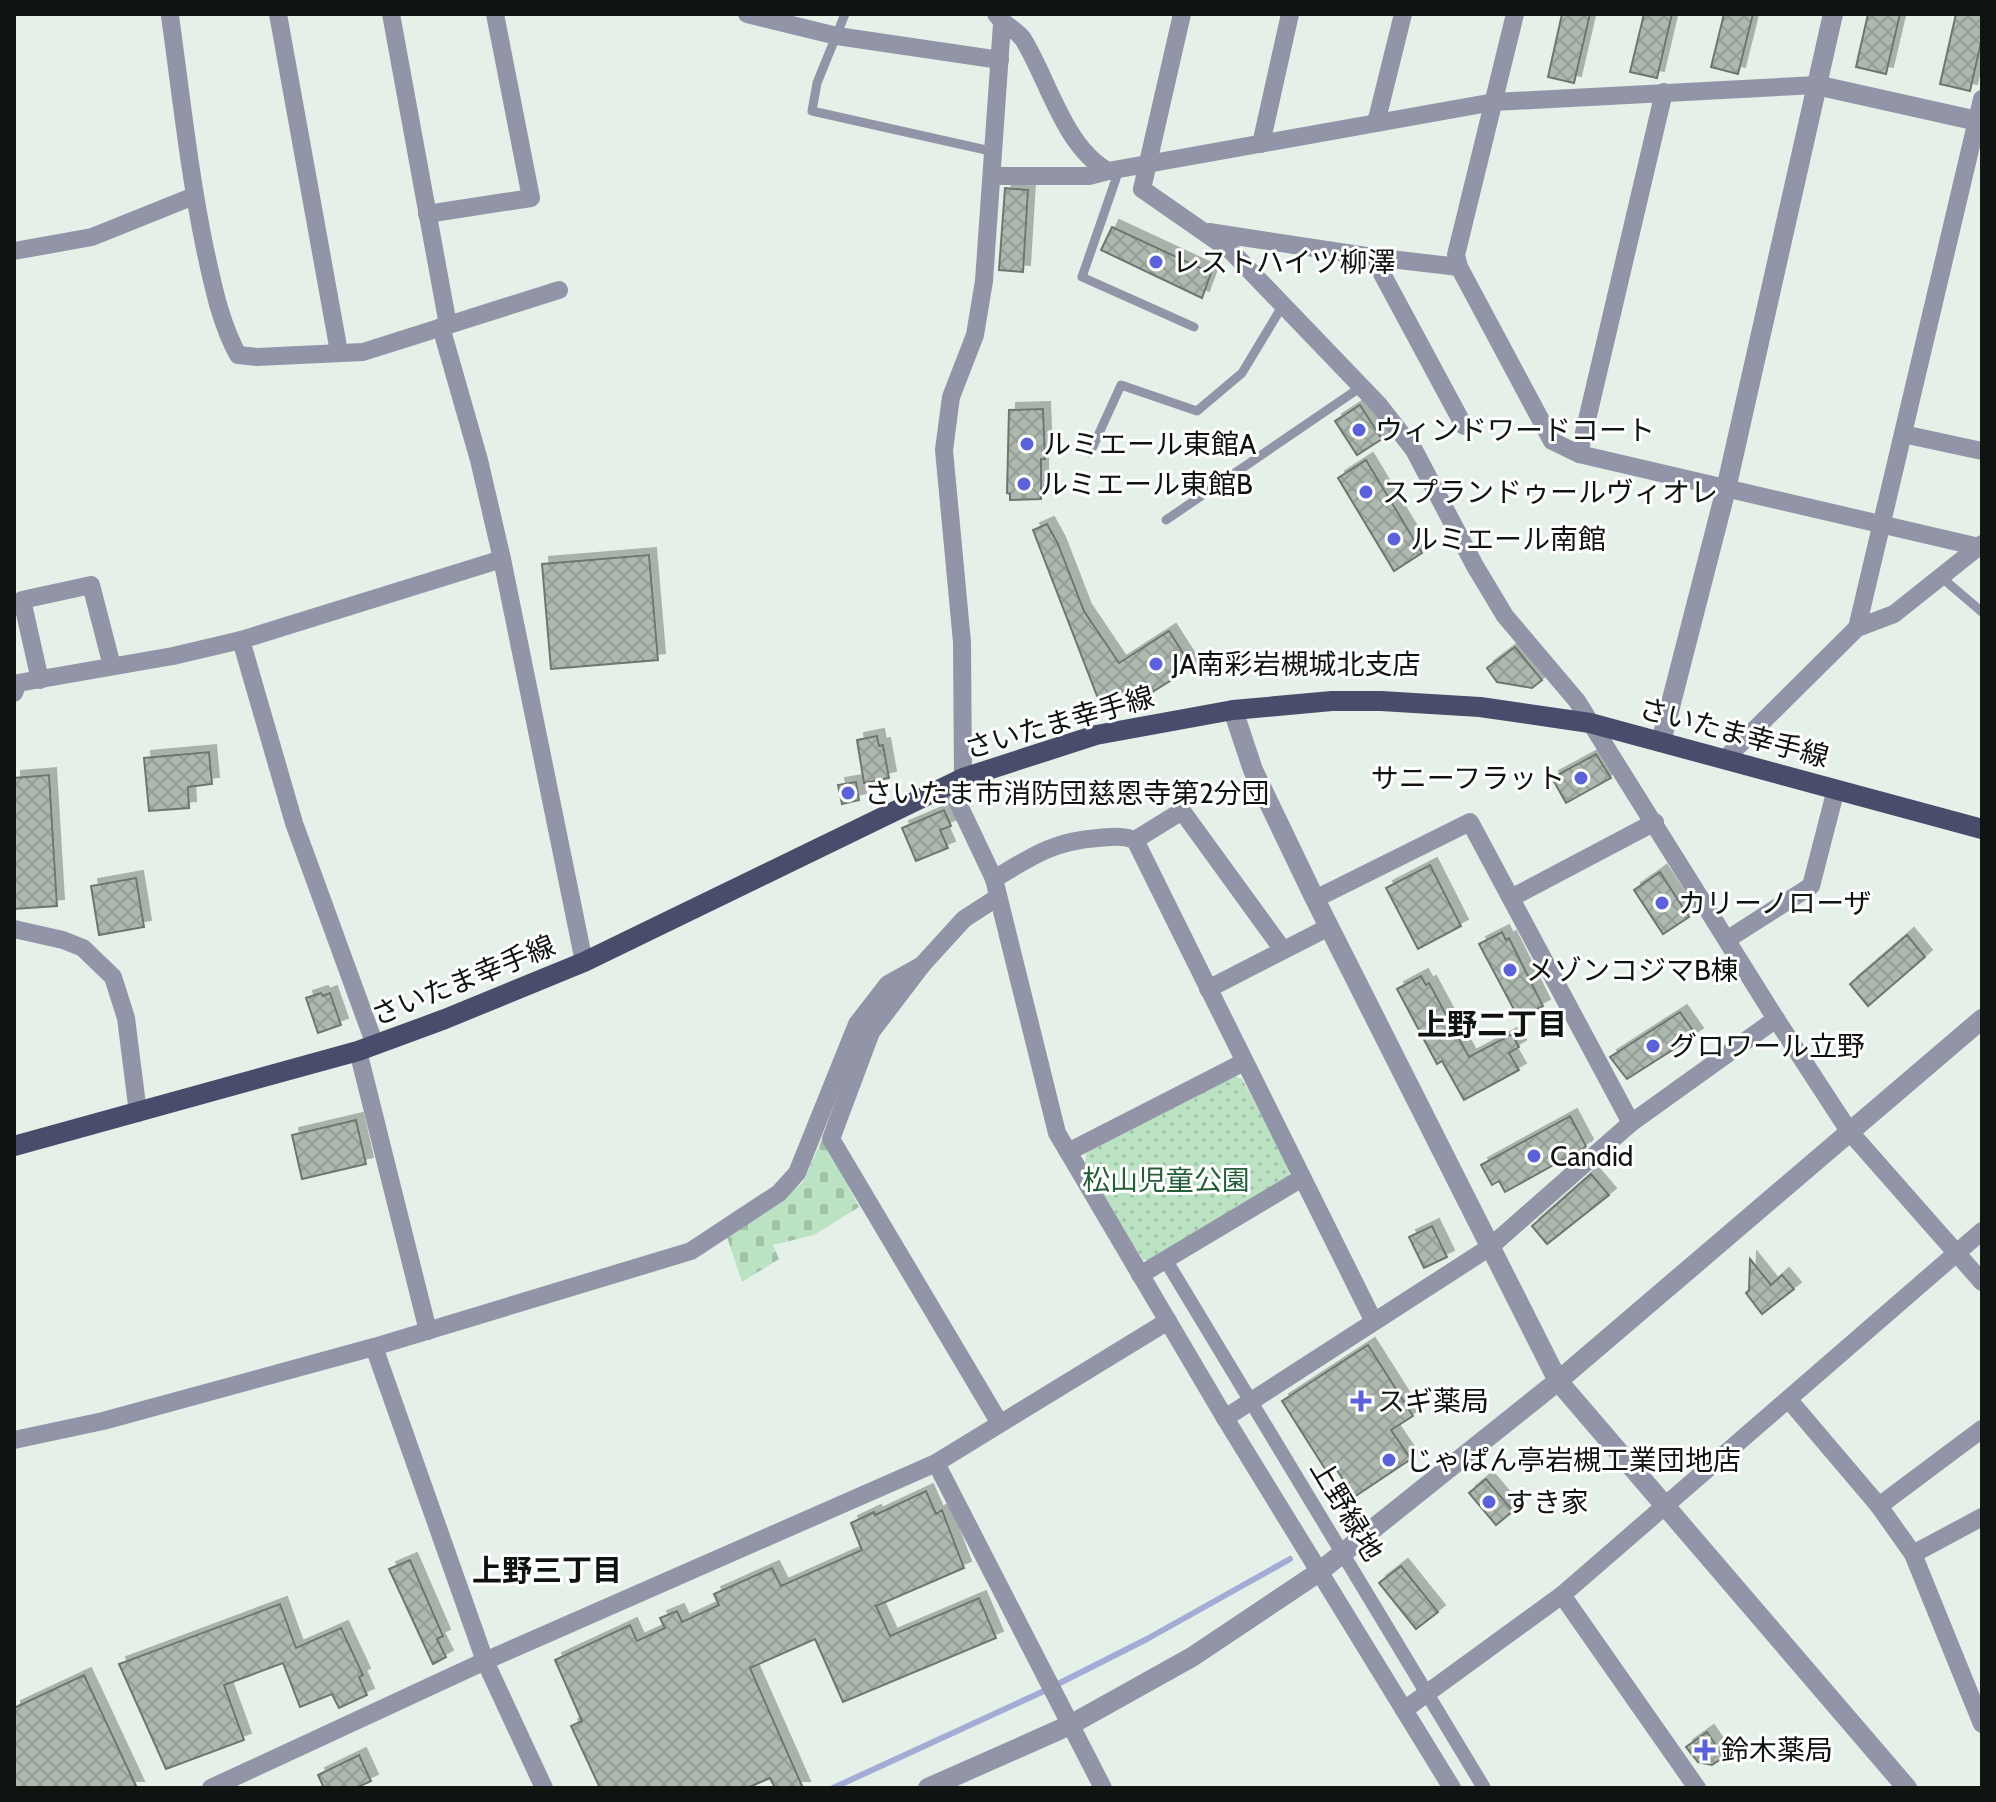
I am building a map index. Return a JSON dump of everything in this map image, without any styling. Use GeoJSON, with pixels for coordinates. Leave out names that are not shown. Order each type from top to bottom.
{"type":"FeatureCollection","features":[{"type":"Feature","properties":{"kind":"main road","name":"さいたま幸手線"},"geometry":{"type":"LineString","coordinates":[[14,1146],[366,1048],[584,962],[956,781],[1096,735],[1233,710],[1316,702],[1381,701],[1480,707],[1590,723],[1982,829]]}},
{"type":"Feature","properties":{"kind":"street"},"geometry":{"type":"LineString","coordinates":[[278,14],[339,352]]}},
{"type":"Feature","properties":{"kind":"street"},"geometry":{"type":"LineString","coordinates":[[391,14],[444,326],[502,559],[584,962]]}},
{"type":"Feature","properties":{"kind":"street"},"geometry":{"type":"LineString","coordinates":[[427,214],[531,198],[495,14]]}},
{"type":"Feature","properties":{"kind":"street"},"geometry":{"type":"LineString","coordinates":[[747,14],[837,36],[1000,60]]}},
{"type":"Feature","properties":{"kind":"street"},"geometry":{"type":"LineString","coordinates":[[1182,14],[1142,189],[1231,251],[1361,387],[1414,450],[1505,616],[1577,701],[1849,1131],[1982,1282]]}},
{"type":"Feature","properties":{"kind":"street"},"geometry":{"type":"LineString","coordinates":[[1261,144],[1290,14]]}},
{"type":"Feature","properties":{"kind":"street"},"geometry":{"type":"LineString","coordinates":[[1376,123],[1403,14]]}},
{"type":"Feature","properties":{"kind":"street"},"geometry":{"type":"LineString","coordinates":[[1515,14],[1456,255],[1459,267],[1552,441],[1579,454],[1881,526],[1980,546]]}},
{"type":"Feature","properties":{"kind":"street"},"geometry":{"type":"LineString","coordinates":[[1661,742],[1726,489],[1833,14]]}},
{"type":"Feature","properties":{"kind":"street"},"geometry":{"type":"LineString","coordinates":[[170,15],[194,196],[212,282],[228,336],[238,355],[257,357],[363,352],[559,290]]}},
{"type":"Feature","properties":{"kind":"street"},"geometry":{"type":"LineString","coordinates":[[999,19],[1021,36],[1062,118],[1096,164],[1113,170]]}},
{"type":"Feature","properties":{"kind":"street"},"geometry":{"type":"LineString","coordinates":[[999,19],[995,152],[984,281],[975,335],[951,397],[945,422],[944,450],[962,642],[956,781],[996,888],[1057,1133],[1225,1418],[1452,1788]]}},
{"type":"Feature","properties":{"kind":"street"},"geometry":{"type":"LineString","coordinates":[[993,176],[1089,176],[1494,102],[1664,92],[1816,85],[1979,121]]}},
{"type":"Feature","properties":{"kind":"street"},"geometry":{"type":"LineString","coordinates":[[1579,454],[1664,92]]}},
{"type":"Feature","properties":{"kind":"street"},"geometry":{"type":"LineString","coordinates":[[1857,628],[1982,99]]}},
{"type":"Feature","properties":{"kind":"street"},"geometry":{"type":"LineString","coordinates":[[14,251],[92,237],[194,196]]}},
{"type":"Feature","properties":{"kind":"street"},"geometry":{"type":"LineString","coordinates":[[1205,231],[1459,267]]}},
{"type":"Feature","properties":{"kind":"street"},"geometry":{"type":"LineString","coordinates":[[1373,257],[1464,426]]}},
{"type":"Feature","properties":{"kind":"street"},"geometry":{"type":"LineString","coordinates":[[1903,434],[1982,451]]}},
{"type":"Feature","properties":{"kind":"street"},"geometry":{"type":"LineString","coordinates":[[1725,759],[1857,628],[1894,614],[1980,546]]}},
{"type":"Feature","properties":{"kind":"street"},"geometry":{"type":"LineString","coordinates":[[14,693],[18,683],[173,656],[241,640],[502,559]]}},
{"type":"Feature","properties":{"kind":"street"},"geometry":{"type":"LineString","coordinates":[[40,680],[22,600],[91,585],[112,666]]}},
{"type":"Feature","properties":{"kind":"street"},"geometry":{"type":"LineString","coordinates":[[241,640],[294,823],[366,1048],[428,1331]]}},
{"type":"Feature","properties":{"kind":"street"},"geometry":{"type":"LineString","coordinates":[[1233,710],[1253,770],[1315,899],[1558,1381],[1907,1788]]}},
{"type":"Feature","properties":{"kind":"street"},"geometry":{"type":"LineString","coordinates":[[1728,939],[1811,886],[1836,789]]}},
{"type":"Feature","properties":{"kind":"street"},"geometry":{"type":"LineString","coordinates":[[1135,840],[1182,811],[1283,950]]}},
{"type":"Feature","properties":{"kind":"street"},"geometry":{"type":"LineString","coordinates":[[1315,899],[1470,822],[1631,1123]]}},
{"type":"Feature","properties":{"kind":"street"},"geometry":{"type":"LineString","coordinates":[[1511,898],[1655,822]]}},
{"type":"Feature","properties":{"kind":"street"},"geometry":{"type":"LineString","coordinates":[[999,1422],[831,1139],[871,1032],[922,965],[996,888],[1052,846],[1071,840],[1124,836],[1135,840],[1373,1320]]}},
{"type":"Feature","properties":{"kind":"street"},"geometry":{"type":"LineString","coordinates":[[1208,989],[1329,927]]}},
{"type":"Feature","properties":{"kind":"street"},"geometry":{"type":"LineString","coordinates":[[14,929],[63,940],[83,948],[113,977],[126,1018],[138,1113]]}},
{"type":"Feature","properties":{"kind":"street"},"geometry":{"type":"LineString","coordinates":[[14,1440],[103,1421],[374,1347],[691,1251],[779,1193],[797,1173],[857,1024],[888,984],[922,965]]}},
{"type":"Feature","properties":{"kind":"street"},"geometry":{"type":"LineString","coordinates":[[1225,1418],[1490,1247],[1631,1123],[1776,1019]]}},
{"type":"Feature","properties":{"kind":"street"},"geometry":{"type":"LineString","coordinates":[[928,1788],[1070,1725],[1192,1657],[1319,1572],[1558,1381],[1982,1019]]}},
{"type":"Feature","properties":{"kind":"street"},"geometry":{"type":"LineString","coordinates":[[1068,1152],[1244,1062]]}},
{"type":"Feature","properties":{"kind":"street"},"geometry":{"type":"LineString","coordinates":[[1140,1275],[1302,1178]]}},
{"type":"Feature","properties":{"kind":"street"},"geometry":{"type":"LineString","coordinates":[[1404,1710],[1562,1595],[1982,1231]]}},
{"type":"Feature","properties":{"kind":"street","name":"上野緑地"},"geometry":{"type":"LineString","coordinates":[[1165,1259],[1484,1788]]}},
{"type":"Feature","properties":{"kind":"street"},"geometry":{"type":"LineString","coordinates":[[211,1788],[485,1661],[936,1463],[1168,1321]]}},
{"type":"Feature","properties":{"kind":"street"},"geometry":{"type":"LineString","coordinates":[[374,1347],[485,1661],[544,1788]]}},
{"type":"Feature","properties":{"kind":"street"},"geometry":{"type":"LineString","coordinates":[[1789,1400],[1879,1506],[1913,1554],[1975,1685],[1982,1724]]}},
{"type":"Feature","properties":{"kind":"street"},"geometry":{"type":"LineString","coordinates":[[1879,1506],[1982,1429]]}},
{"type":"Feature","properties":{"kind":"street"},"geometry":{"type":"LineString","coordinates":[[936,1463],[1103,1788]]}},
{"type":"Feature","properties":{"kind":"street"},"geometry":{"type":"LineString","coordinates":[[1913,1554],[1982,1517]]}},
{"type":"Feature","properties":{"kind":"street"},"geometry":{"type":"LineString","coordinates":[[1562,1595],[1697,1788]]}},
{"type":"Feature","properties":{"kind":"lane"},"geometry":{"type":"LineString","coordinates":[[845,14],[817,83],[812,111],[995,152]]}},
{"type":"Feature","properties":{"kind":"lane"},"geometry":{"type":"LineString","coordinates":[[1113,170],[1082,277],[1194,327]]}},
{"type":"Feature","properties":{"kind":"lane"},"geometry":{"type":"LineString","coordinates":[[1090,453],[1121,385],[1197,411],[1242,373],[1283,305]]}},
{"type":"Feature","properties":{"kind":"lane"},"geometry":{"type":"LineString","coordinates":[[1166,520],[1361,387]]}},
{"type":"Feature","properties":{"kind":"lane"},"geometry":{"type":"LineString","coordinates":[[1941,577],[1982,612]]}},
{"type":"Feature","properties":{"kind":"green space","name":"松山児童公園"},"geometry":{"type":"Polygon","coordinates":[[[1233,1076],[1242,1079],[1289,1167],[1289,1179],[1154,1259],[1143,1260],[1085,1166],[1086,1153],[1233,1076]]]}},
{"type":"Feature","properties":{"kind":"green space"},"geometry":{"type":"Polygon","coordinates":[[[823,1137],[859,1207],[814,1235],[773,1245],[779,1259],[742,1282],[727,1237],[775,1206],[803,1182],[823,1137]]]}},
{"type":"Feature","properties":{"kind":"building"},"geometry":{"type":"Polygon","coordinates":[[[1562,14],[1590,14],[1574,83],[1548,77],[1562,14]]]}},
{"type":"Feature","properties":{"kind":"building"},"geometry":{"type":"Polygon","coordinates":[[[1644,14],[1672,14],[1657,78],[1630,72],[1644,14]]]}},
{"type":"Feature","properties":{"kind":"building"},"geometry":{"type":"Polygon","coordinates":[[[1724,14],[1753,14],[1738,74],[1711,67],[1724,14]]]}},
{"type":"Feature","properties":{"kind":"building"},"geometry":{"type":"Polygon","coordinates":[[[1868,14],[1900,14],[1886,74],[1856,67],[1868,14]]]}},
{"type":"Feature","properties":{"kind":"building"},"geometry":{"type":"Polygon","coordinates":[[[1956,14],[1982,14],[1982,38],[1970,91],[1940,84],[1956,14]]]}},
{"type":"Feature","properties":{"kind":"building"},"geometry":{"type":"Polygon","coordinates":[[[1005,188],[1028,190],[1023,272],[999,270],[1005,188]]]}},
{"type":"Feature","properties":{"kind":"building","name":"レストハイツ柳澤"},"geometry":{"type":"Polygon","coordinates":[[[1112,227],[1211,273],[1202,298],[1101,250],[1112,227]]]}},
{"type":"Feature","properties":{"kind":"building","name":"ウィンドワードコート"},"geometry":{"type":"Polygon","coordinates":[[[1360,405],[1382,439],[1357,455],[1335,421],[1360,405]]]}},
{"type":"Feature","properties":{"kind":"building"},"geometry":{"type":"Polygon","coordinates":[[[1043,409],[1045,459],[1041,459],[1041,499],[1010,500],[1007,493],[1009,410],[1043,409]]]}},
{"type":"Feature","properties":{"kind":"building"},"geometry":{"type":"Polygon","coordinates":[[[1366,460],[1422,553],[1394,571],[1338,478],[1366,460]]]}},
{"type":"Feature","properties":{"kind":"building"},"geometry":{"type":"Polygon","coordinates":[[[1047,524],[1084,611],[1119,663],[1169,631],[1192,667],[1146,696],[1140,686],[1099,701],[1033,530],[1047,524]]]}},
{"type":"Feature","properties":{"kind":"building"},"geometry":{"type":"Polygon","coordinates":[[[649,555],[658,660],[551,669],[542,564],[649,555]]]}},
{"type":"Feature","properties":{"kind":"building"},"geometry":{"type":"Polygon","coordinates":[[[1515,647],[1542,680],[1532,688],[1497,682],[1487,668],[1515,647]]]}},
{"type":"Feature","properties":{"kind":"building"},"geometry":{"type":"Polygon","coordinates":[[[877,736],[879,746],[883,745],[889,778],[864,783],[857,740],[877,736]]]}},
{"type":"Feature","properties":{"kind":"building"},"geometry":{"type":"Polygon","coordinates":[[[209,752],[212,784],[188,787],[189,808],[149,811],[144,758],[209,752]]]}},
{"type":"Feature","properties":{"kind":"building","name":"サニーフラット"},"geometry":{"type":"Polygon","coordinates":[[[1596,754],[1611,778],[1566,803],[1552,778],[1596,754]]]}},
{"type":"Feature","properties":{"kind":"building"},"geometry":{"type":"Polygon","coordinates":[[[49,775],[57,906],[14,909],[14,778],[49,775]]]}},
{"type":"Feature","properties":{"kind":"building"},"geometry":{"type":"Polygon","coordinates":[[[856,782],[859,800],[842,804],[838,785],[856,782]]]}},
{"type":"Feature","properties":{"kind":"building"},"geometry":{"type":"Polygon","coordinates":[[[944,810],[951,826],[940,830],[948,848],[916,861],[902,828],[944,810]]]}},
{"type":"Feature","properties":{"kind":"building"},"geometry":{"type":"Polygon","coordinates":[[[1430,865],[1461,926],[1418,949],[1386,888],[1430,865]]]}},
{"type":"Feature","properties":{"kind":"building","name":"カリーノローザ"},"geometry":{"type":"Polygon","coordinates":[[[1660,872],[1689,917],[1663,934],[1634,890],[1660,872]]]}},
{"type":"Feature","properties":{"kind":"building"},"geometry":{"type":"Polygon","coordinates":[[[136,878],[144,927],[99,935],[91,886],[136,878]]]}},
{"type":"Feature","properties":{"kind":"building","name":"メゾンコジマB棟"},"geometry":{"type":"Polygon","coordinates":[[[1502,932],[1506,940],[1509,938],[1543,1006],[1519,1019],[1479,944],[1502,932]]]}},
{"type":"Feature","properties":{"kind":"building"},"geometry":{"type":"Polygon","coordinates":[[[1907,935],[1925,957],[1868,1006],[1850,984],[1907,935]]]}},
{"type":"Feature","properties":{"kind":"building"},"geometry":{"type":"Polygon","coordinates":[[[1421,976],[1426,985],[1429,983],[1469,1057],[1512,1034],[1519,1047],[1509,1053],[1519,1070],[1464,1100],[1442,1061],[1437,1064],[1397,989],[1421,976]]]}},
{"type":"Feature","properties":{"kind":"building"},"geometry":{"type":"Polygon","coordinates":[[[321,993],[323,996],[330,993],[341,1025],[318,1033],[306,998],[321,993]]]}},
{"type":"Feature","properties":{"kind":"building","name":"グロワール立野"},"geometry":{"type":"Polygon","coordinates":[[[1680,1012],[1696,1035],[1627,1079],[1610,1057],[1680,1012]]]}},
{"type":"Feature","properties":{"kind":"building","name":"Candid"},"geometry":{"type":"Polygon","coordinates":[[[1570,1116],[1586,1146],[1584,1148],[1505,1192],[1499,1181],[1492,1185],[1481,1165],[1570,1116]]]}},
{"type":"Feature","properties":{"kind":"building"},"geometry":{"type":"Polygon","coordinates":[[[356,1120],[366,1164],[302,1179],[292,1135],[356,1120]]]}},
{"type":"Feature","properties":{"kind":"building"},"geometry":{"type":"Polygon","coordinates":[[[1591,1174],[1609,1195],[1547,1244],[1532,1226],[1591,1174]]]}},
{"type":"Feature","properties":{"kind":"building"},"geometry":{"type":"Polygon","coordinates":[[[1432,1226],[1447,1257],[1424,1268],[1409,1237],[1432,1226]]]}},
{"type":"Feature","properties":{"kind":"building"},"geometry":{"type":"Polygon","coordinates":[[[1750,1259],[1771,1285],[1782,1275],[1794,1289],[1762,1314],[1746,1293],[1749,1290],[1750,1259]]]}},
{"type":"Feature","properties":{"kind":"building"},"geometry":{"type":"Polygon","coordinates":[[[1368,1345],[1413,1416],[1391,1430],[1411,1459],[1354,1497],[1335,1467],[1327,1472],[1282,1401],[1368,1345]]]}},
{"type":"Feature","properties":{"kind":"building"},"geometry":{"type":"Polygon","coordinates":[[[1486,1479],[1513,1511],[1496,1525],[1469,1493],[1486,1479]]]}},
{"type":"Feature","properties":{"kind":"building"},"geometry":{"type":"Polygon","coordinates":[[[926,1491],[936,1514],[942,1510],[964,1568],[876,1606],[890,1636],[979,1598],[996,1638],[843,1702],[815,1639],[750,1668],[803,1788],[775,1788],[770,1778],[747,1788],[600,1788],[571,1726],[582,1721],[555,1660],[630,1625],[637,1641],[665,1628],[660,1618],[677,1611],[682,1622],[719,1605],[714,1594],[772,1568],[781,1586],[862,1550],[851,1523],[926,1491]]]}},
{"type":"Feature","properties":{"kind":"building"},"geometry":{"type":"Polygon","coordinates":[[[410,1560],[443,1636],[437,1639],[446,1657],[433,1664],[389,1569],[410,1560]]]}},
{"type":"Feature","properties":{"kind":"building"},"geometry":{"type":"Polygon","coordinates":[[[1401,1566],[1438,1612],[1416,1629],[1379,1583],[1401,1566]]]}},
{"type":"Feature","properties":{"kind":"building"},"geometry":{"type":"Polygon","coordinates":[[[280,1604],[296,1648],[341,1628],[363,1675],[359,1677],[367,1695],[339,1708],[332,1694],[300,1707],[283,1663],[224,1685],[244,1740],[166,1769],[119,1664],[280,1604]]]}},
{"type":"Feature","properties":{"kind":"building"},"geometry":{"type":"Polygon","coordinates":[[[84,1675],[137,1788],[14,1788],[14,1708],[84,1675]]]}},
{"type":"Feature","properties":{"kind":"building"},"geometry":{"type":"Polygon","coordinates":[[[1707,1732],[1724,1757],[1712,1765],[1698,1762],[1686,1747],[1707,1732]]]}},
{"type":"Feature","properties":{"kind":"building"},"geometry":{"type":"Polygon","coordinates":[[[359,1755],[371,1781],[356,1788],[324,1788],[318,1775],[359,1755]]]}},
{"type":"Feature","properties":{"kind":"waterway"},"geometry":{"type":"LineString","coordinates":[[833,1788],[1044,1691],[1147,1639],[1290,1559]]}},
{"type":"Feature","properties":{"kind":"place","name":"レストハイツ柳澤"},"geometry":{"type":"Point","coordinates":[1156,262]}},
{"type":"Feature","properties":{"kind":"place","name":"ウィンドワードコート"},"geometry":{"type":"Point","coordinates":[1359,430]}},
{"type":"Feature","properties":{"kind":"place","name":"ルミエール東館A"},"geometry":{"type":"Point","coordinates":[1027,444]}},
{"type":"Feature","properties":{"kind":"place","name":"ルミエール東館B"},"geometry":{"type":"Point","coordinates":[1024,484]}},
{"type":"Feature","properties":{"kind":"place","name":"スプランドゥールヴィオレ"},"geometry":{"type":"Point","coordinates":[1366,492]}},
{"type":"Feature","properties":{"kind":"place","name":"ルミエール南館"},"geometry":{"type":"Point","coordinates":[1394,539]}},
{"type":"Feature","properties":{"kind":"place","name":"JA南彩岩槻城北支店"},"geometry":{"type":"Point","coordinates":[1156,664]}},
{"type":"Feature","properties":{"kind":"place","name":"サニーフラット"},"geometry":{"type":"Point","coordinates":[1581,778]}},
{"type":"Feature","properties":{"kind":"place","name":"さいたま市消防団慈恩寺第2分団"},"geometry":{"type":"Point","coordinates":[848,793]}},
{"type":"Feature","properties":{"kind":"place","name":"カリーノローザ"},"geometry":{"type":"Point","coordinates":[1662,903]}},
{"type":"Feature","properties":{"kind":"place","name":"メゾンコジマB棟"},"geometry":{"type":"Point","coordinates":[1510,970]}},
{"type":"Feature","properties":{"kind":"place","name":"グロワール立野"},"geometry":{"type":"Point","coordinates":[1653,1046]}},
{"type":"Feature","properties":{"kind":"place","name":"Candid"},"geometry":{"type":"Point","coordinates":[1534,1156]}},
{"type":"Feature","properties":{"kind":"place","name":"スギ薬局"},"geometry":{"type":"Point","coordinates":[1361,1401]}},
{"type":"Feature","properties":{"kind":"place","name":"じゃぱん亭岩槻工業団地店"},"geometry":{"type":"Point","coordinates":[1389,1460]}},
{"type":"Feature","properties":{"kind":"place","name":"すき家"},"geometry":{"type":"Point","coordinates":[1489,1502]}},
{"type":"Feature","properties":{"kind":"place","name":"鈴木薬局"},"geometry":{"type":"Point","coordinates":[1705,1750]}},
{"type":"Feature","properties":{"kind":"district","name":"上野二丁目"},"geometry":{"type":"Point","coordinates":[1492,1024]}},
{"type":"Feature","properties":{"kind":"district","name":"上野三丁目"},"geometry":{"type":"Point","coordinates":[547,1570]}}]}
